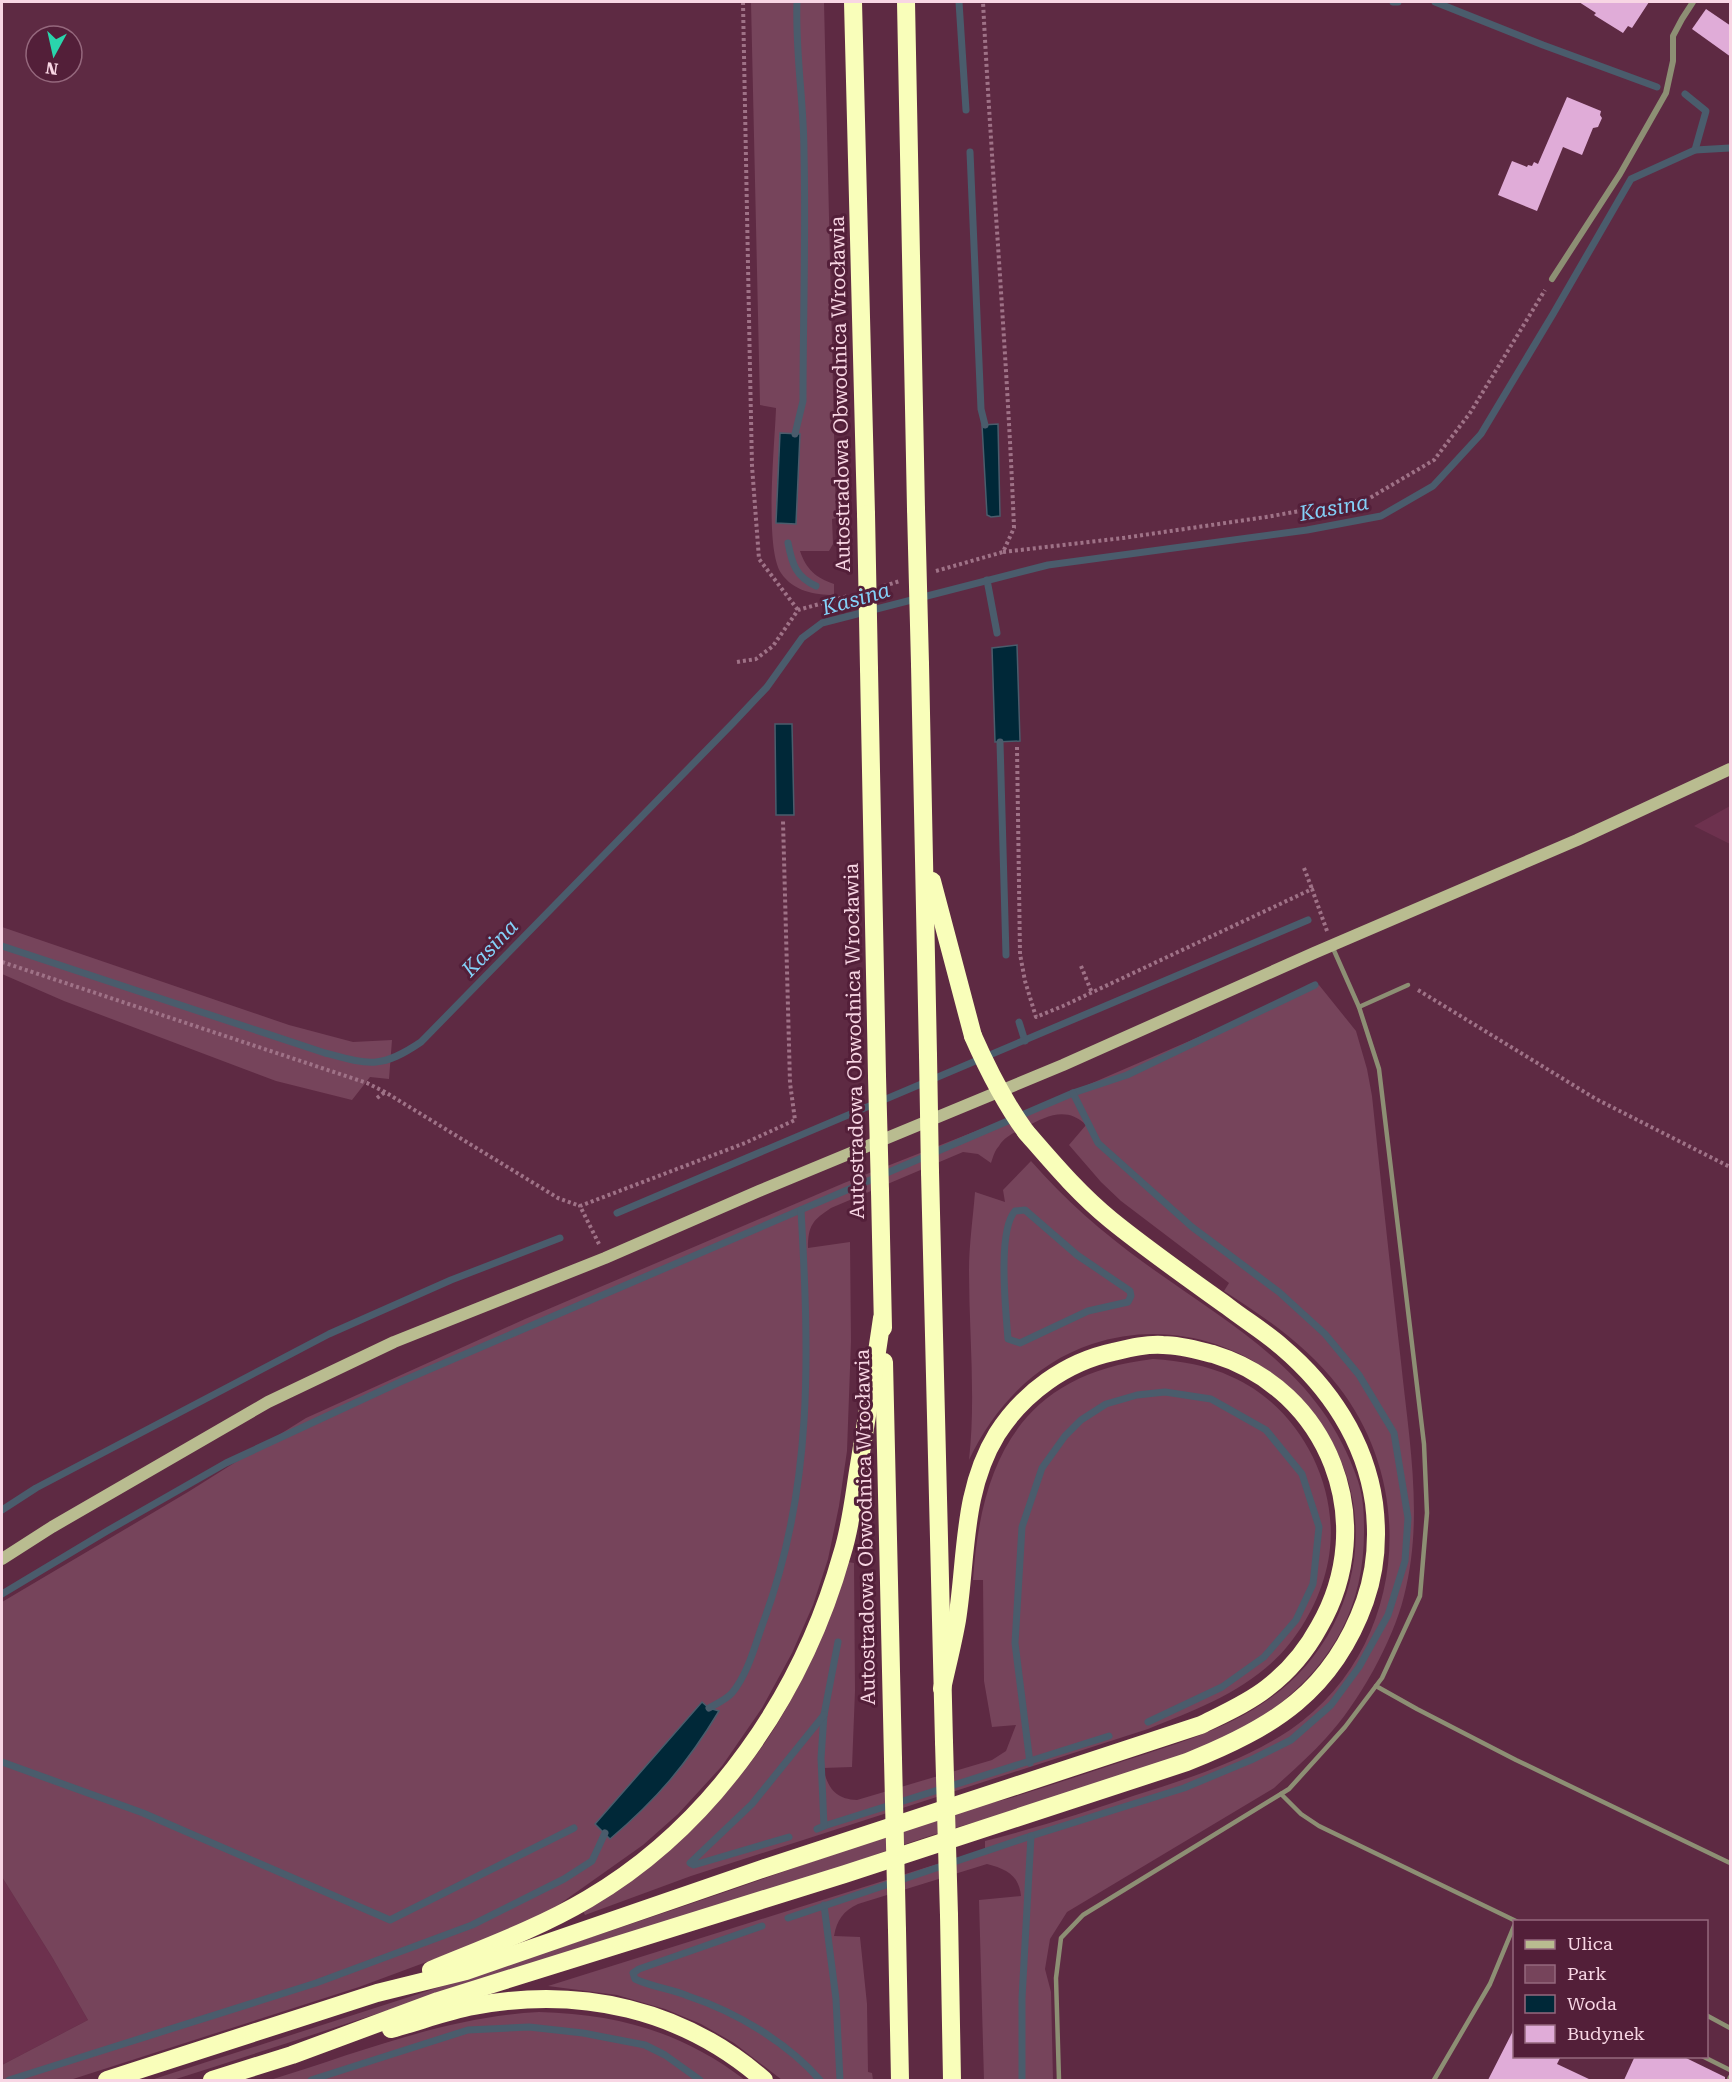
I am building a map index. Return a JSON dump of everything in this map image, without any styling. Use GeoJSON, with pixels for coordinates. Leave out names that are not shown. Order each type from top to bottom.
{"type":"FeatureCollection","features":[{"type":"Feature","properties":{"kind":"highway","name":"Autostradowa Obwodnica Wrocławia"},"geometry":{"type":"LineString","coordinates":[[853,2],[900,2080]]}},
{"type":"Feature","properties":{"kind":"highway"},"geometry":{"type":"LineString","coordinates":[[906,2],[930,1172],[952,2080]]}},
{"type":"Feature","properties":{"kind":"highway"},"geometry":{"type":"LineString","coordinates":[[292,2055],[438,2001],[867,1867],[1188,1762],[1222,1748],[1282,1715],[1304,1698],[1327,1673],[1358,1622],[1374,1566],[1376,1537],[1372,1488],[1354,1435],[1335,1403],[1314,1378],[1282,1347],[1111,1220],[1070,1184],[1026,1132],[1010,1109],[973,1036],[924,849]]}},
{"type":"Feature","properties":{"kind":"highway"},"geometry":{"type":"LineString","coordinates":[[377,1993],[553,1919],[590,1898],[631,1870],[679,1830],[745,1754],[778,1704],[804,1658],[830,1593],[843,1552],[854,1498],[882,1318]]}},
{"type":"Feature","properties":{"kind":"highway"},"geometry":{"type":"LineString","coordinates":[[107,2080],[377,1993],[466,1971],[762,1869],[1201,1725],[1267,1689],[1292,1666],[1326,1616],[1341,1576],[1345,1522],[1338,1481],[1318,1436],[1286,1394],[1249,1369],[1195,1349],[1164,1345],[1134,1347],[1102,1354],[1077,1363],[1035,1391],[1014,1411],[997,1434],[982,1462],[972,1495],[957,1619],[942,1689]]}},
{"type":"Feature","properties":{"kind":"highway"},"geometry":{"type":"LineString","coordinates":[[212,2080],[292,2055],[473,2006],[552,1999],[605,2004],[671,2022],[711,2041],[764,2080]]}},
{"type":"Feature","properties":{"kind":"main road"},"geometry":{"type":"LineString","coordinates":[[2,1559],[52,1527],[268,1402],[394,1342],[605,1258],[1054,1069],[1577,840],[1731,769]]}},
{"type":"Feature","properties":{"kind":"street"},"geometry":{"type":"LineString","coordinates":[[1552,279],[1620,174],[1666,93],[1673,61],[1673,36],[1693,2]]}},
{"type":"Feature","properties":{"kind":"lane"},"geometry":{"type":"LineString","coordinates":[[1059,2080],[1056,1978],[1061,1938],[1083,1915],[1289,1790],[1345,1727],[1382,1678],[1419,1596],[1427,1513],[1424,1444],[1379,1069],[1359,1007],[1332,946]]}},
{"type":"Feature","properties":{"kind":"lane"},"geometry":{"type":"LineString","coordinates":[[1359,1007],[1408,985]]}},
{"type":"Feature","properties":{"kind":"lane"},"geometry":{"type":"LineString","coordinates":[[1376,1686],[1506,1755],[1731,1863]]}},
{"type":"Feature","properties":{"kind":"lane"},"geometry":{"type":"LineString","coordinates":[[1281,1794],[1300,1814],[1319,1826],[1515,1920]]}},
{"type":"Feature","properties":{"kind":"lane"},"geometry":{"type":"LineString","coordinates":[[1434,2080],[1481,2001],[1513,1930]]}},
{"type":"Feature","properties":{"kind":"lane"},"geometry":{"type":"LineString","coordinates":[[1708,2016],[1731,2028]]}},
{"type":"Feature","properties":{"kind":"lane"},"geometry":{"type":"LineString","coordinates":[[1706,2058],[1731,2070]]}},
{"type":"Feature","properties":{"kind":"path"},"geometry":{"type":"LineString","coordinates":[[743,2],[751,406],[759,559],[798,610]]}},
{"type":"Feature","properties":{"kind":"path"},"geometry":{"type":"LineString","coordinates":[[983,2],[1014,528],[1003,552]]}},
{"type":"Feature","properties":{"kind":"path"},"geometry":{"type":"LineString","coordinates":[[935,571],[1003,552],[1123,538],[1368,499],[1434,460],[1470,413],[1552,279]]}},
{"type":"Feature","properties":{"kind":"path"},"geometry":{"type":"LineString","coordinates":[[878,587],[901,581]]}},
{"type":"Feature","properties":{"kind":"path"},"geometry":{"type":"LineString","coordinates":[[737,662],[756,659],[773,646],[798,610],[855,594]]}},
{"type":"Feature","properties":{"kind":"path"},"geometry":{"type":"LineString","coordinates":[[1017,747],[1020,954],[1024,981],[1036,1017],[1312,889]]}},
{"type":"Feature","properties":{"kind":"path"},"geometry":{"type":"LineString","coordinates":[[2,962],[367,1083],[558,1198],[580,1206],[745,1143],[795,1120],[789,1083],[783,820]]}},
{"type":"Feature","properties":{"kind":"path"},"geometry":{"type":"LineString","coordinates":[[1304,868],[1332,946]]}},
{"type":"Feature","properties":{"kind":"path"},"geometry":{"type":"LineString","coordinates":[[1081,966],[1092,993]]}},
{"type":"Feature","properties":{"kind":"path"},"geometry":{"type":"LineString","coordinates":[[1408,985],[1596,1100],[1731,1167]]}},
{"type":"Feature","properties":{"kind":"path"},"geometry":{"type":"LineString","coordinates":[[377,1098],[385,1092]]}},
{"type":"Feature","properties":{"kind":"path"},"geometry":{"type":"LineString","coordinates":[[580,1206],[605,1258]]}},
{"type":"Feature","properties":{"kind":"shaded area"},"geometry":{"type":"Polygon","coordinates":[[[1730,806],[1730,844],[1694,826],[1730,806]]]}},
{"type":"Feature","properties":{"kind":"shaded area"},"geometry":{"type":"Polygon","coordinates":[[[2,1877],[88,2020],[2,2065],[2,1877]]]}},
{"type":"Feature","properties":{"kind":"green space"},"geometry":{"type":"Polygon","coordinates":[[[751,2],[824,2],[836,518],[832,519],[833,544],[829,551],[800,551],[805,563],[813,572],[834,584],[834,595],[804,591],[792,584],[781,573],[776,560],[772,518],[776,408],[760,405],[751,2]],[[780,433],[776,523],[796,524],[800,434],[780,433]]]}},
{"type":"Feature","properties":{"kind":"green space"},"geometry":{"type":"Polygon","coordinates":[[[2,927],[289,1025],[353,1042],[392,1040],[389,1079],[370,1077],[352,1100],[276,1081],[64,1001],[2,974],[2,927]]]}},
{"type":"Feature","properties":{"kind":"green space"},"geometry":{"type":"Polygon","coordinates":[[[1319,985],[1356,1031],[1372,1096],[1413,1479],[1413,1538],[1404,1596],[1392,1632],[1362,1690],[1338,1724],[1300,1764],[1274,1788],[1067,1912],[1050,1939],[1045,1969],[1051,1992],[1053,2080],[984,2080],[979,1900],[1021,1896],[1018,1883],[1010,1874],[987,1864],[858,1904],[848,1910],[839,1921],[834,1936],[860,1937],[867,2004],[868,2072],[872,2073],[873,2080],[782,2080],[734,2043],[701,2024],[665,2009],[617,1995],[548,1986],[985,1849],[985,1841],[1080,1814],[1216,1768],[1254,1751],[1290,1730],[1328,1697],[1357,1659],[1377,1615],[1388,1569],[1389,1521],[1381,1474],[1364,1428],[1338,1386],[1313,1358],[1270,1322],[1224,1291],[1229,1283],[1121,1201],[1101,1182],[1069,1145],[1086,1125],[1079,1119],[1064,1114],[1041,1119],[1008,1137],[996,1150],[991,1163],[978,1154],[963,1152],[831,1208],[813,1224],[809,1234],[808,1248],[850,1242],[851,1341],[847,1451],[828,1559],[813,1605],[792,1653],[762,1708],[722,1766],[678,1814],[643,1845],[554,1908],[515,1928],[475,1944],[359,1987],[70,2080],[2,2080],[2,2065],[88,2020],[2,1877],[2,1602],[188,1492],[306,1418],[525,1319],[844,1183],[1032,1109],[1319,985]]]}},
{"type":"Feature","properties":{"kind":"green space"},"geometry":{"type":"Polygon","coordinates":[[[1031,1161],[1084,1215],[1113,1239],[1270,1354],[1297,1380],[1321,1409],[1342,1443],[1358,1481],[1363,1504],[1363,1555],[1359,1581],[1343,1628],[1315,1670],[1297,1689],[1262,1718],[1215,1743],[1075,1794],[934,1834],[770,1891],[173,2080],[151,2080],[586,1939],[951,1813],[1021,1795],[1177,1744],[1215,1729],[1252,1710],[1294,1679],[1314,1655],[1331,1629],[1344,1600],[1352,1570],[1356,1539],[1354,1508],[1347,1477],[1331,1440],[1308,1407],[1280,1379],[1247,1358],[1211,1343],[1172,1335],[1132,1335],[1092,1344],[1052,1363],[1018,1389],[991,1422],[969,1460],[972,1390],[969,1261],[975,1192],[1005,1202],[1003,1190],[1031,1161]]]}},
{"type":"Feature","properties":{"kind":"green space"},"geometry":{"type":"Polygon","coordinates":[[[1153,1359],[1184,1362],[1213,1369],[1255,1390],[1293,1425],[1308,1447],[1319,1471],[1327,1496],[1330,1522],[1328,1560],[1322,1586],[1305,1622],[1276,1659],[1243,1685],[1225,1695],[1148,1729],[691,1876],[585,1915],[583,1911],[722,1796],[748,1766],[784,1712],[800,1683],[826,1624],[848,1562],[854,1563],[855,1691],[852,1767],[823,1768],[830,1787],[838,1795],[857,1800],[992,1760],[1006,1751],[1016,1725],[992,1727],[984,1681],[983,1580],[973,1580],[978,1536],[986,1497],[999,1461],[1017,1430],[1041,1404],[1071,1383],[1108,1368],[1153,1359]]]}},
{"type":"Feature","properties":{"kind":"green space"},"geometry":{"type":"Polygon","coordinates":[[[539,2012],[596,2017],[648,2029],[697,2049],[745,2080],[270,2080],[436,2029],[504,2015],[539,2012]]]}},
{"type":"Feature","properties":{"kind":"water"},"geometry":{"type":"Polygon","coordinates":[[[998,424],[1000,516],[991,517],[987,515],[982,425],[998,424]]]}},
{"type":"Feature","properties":{"kind":"water"},"geometry":{"type":"Polygon","coordinates":[[[780,433],[800,434],[796,524],[776,523],[780,433]]]}},
{"type":"Feature","properties":{"kind":"water"},"geometry":{"type":"Polygon","coordinates":[[[1017,645],[1020,741],[995,742],[992,648],[1017,645]]]}},
{"type":"Feature","properties":{"kind":"water"},"geometry":{"type":"Polygon","coordinates":[[[775,724],[792,724],[794,815],[776,815],[775,724]]]}},
{"type":"Feature","properties":{"kind":"water"},"geometry":{"type":"Polygon","coordinates":[[[702,1702],[709,1708],[719,1711],[707,1730],[657,1795],[610,1839],[595,1824],[702,1702]]]}},
{"type":"Feature","properties":{"kind":"building"},"geometry":{"type":"Polygon","coordinates":[[[1579,2],[1649,2],[1632,28],[1628,26],[1623,33],[1594,15],[1596,13],[1579,2]]]}},
{"type":"Feature","properties":{"kind":"building"},"geometry":{"type":"Polygon","coordinates":[[[1706,9],[1731,26],[1731,57],[1692,29],[1706,9]]]}},
{"type":"Feature","properties":{"kind":"building"},"geometry":{"type":"Polygon","coordinates":[[[1567,97],[1601,111],[1602,118],[1598,127],[1593,128],[1582,155],[1563,147],[1537,211],[1498,195],[1512,161],[1527,167],[1532,166],[1534,162],[1538,164],[1567,97]]]}},
{"type":"Feature","properties":{"kind":"building"},"geometry":{"type":"Polygon","coordinates":[[[1513,2031],[1513,2058],[1560,2058],[1557,2064],[1591,2080],[1488,2080],[1513,2031]]]}},
{"type":"Feature","properties":{"kind":"building"},"geometry":{"type":"Polygon","coordinates":[[[1634,2058],[1686,2058],[1725,2077],[1725,2080],[1624,2080],[1634,2058]]]}},
{"type":"Feature","properties":{"kind":"waterway"},"geometry":{"type":"LineString","coordinates":[[795,434],[803,401],[805,246],[804,134],[797,40],[797,2]]}},
{"type":"Feature","properties":{"kind":"waterway"},"geometry":{"type":"LineString","coordinates":[[959,2],[966,110]]}},
{"type":"Feature","properties":{"kind":"waterway"},"geometry":{"type":"LineString","coordinates":[[1393,2],[1398,2]]}},
{"type":"Feature","properties":{"kind":"waterway"},"geometry":{"type":"LineString","coordinates":[[1435,2],[1657,87]]}},
{"type":"Feature","properties":{"kind":"waterway"},"geometry":{"type":"LineString","coordinates":[[1685,94],[1706,111],[1695,150]]}},
{"type":"Feature","properties":{"kind":"waterway","name":"Kasina"},"geometry":{"type":"LineString","coordinates":[[2,946],[325,1053],[365,1062],[385,1061],[395,1057],[421,1042],[733,723],[767,687],[802,638],[822,623],[1048,565],[1307,530],[1381,516],[1433,486],[1481,434],[1631,179],[1695,150],[1730,148]]}},
{"type":"Feature","properties":{"kind":"waterway"},"geometry":{"type":"LineString","coordinates":[[970,152],[981,409],[985,425]]}},
{"type":"Feature","properties":{"kind":"waterway"},"geometry":{"type":"LineString","coordinates":[[788,543],[791,557],[799,574],[816,586]]}},
{"type":"Feature","properties":{"kind":"waterway"},"geometry":{"type":"LineString","coordinates":[[987,580],[997,633]]}},
{"type":"Feature","properties":{"kind":"waterway"},"geometry":{"type":"LineString","coordinates":[[1000,742],[1006,955]]}},
{"type":"Feature","properties":{"kind":"waterway"},"geometry":{"type":"LineString","coordinates":[[617,1213],[1308,920]]}},
{"type":"Feature","properties":{"kind":"waterway"},"geometry":{"type":"LineString","coordinates":[[2,1594],[226,1463],[400,1382],[1073,1093],[1127,1075],[1315,985]]}},
{"type":"Feature","properties":{"kind":"waterway"},"geometry":{"type":"LineString","coordinates":[[1019,1022],[1025,1041]]}},
{"type":"Feature","properties":{"kind":"waterway"},"geometry":{"type":"LineString","coordinates":[[788,1918],[1031,1836],[1184,1788],[1251,1760],[1291,1740],[1331,1705],[1359,1667],[1388,1615],[1405,1561],[1408,1518],[1394,1433],[1359,1375],[1325,1334],[1279,1292],[1192,1227],[1098,1143],[1073,1093]]}},
{"type":"Feature","properties":{"kind":"waterway"},"geometry":{"type":"LineString","coordinates":[[709,1708],[732,1693],[747,1668],[780,1572],[792,1521],[800,1470],[806,1367],[801,1210]]}},
{"type":"Feature","properties":{"kind":"waterway"},"geometry":{"type":"LineString","coordinates":[[1025,1210],[1077,1255],[1130,1291],[1131,1296],[1128,1302],[1088,1311],[1020,1343],[1008,1339],[1004,1272],[1006,1236],[1009,1221],[1015,1211],[1025,1210]]}},
{"type":"Feature","properties":{"kind":"waterway"},"geometry":{"type":"LineString","coordinates":[[2,1510],[36,1488],[329,1334],[451,1280],[560,1238]]}},
{"type":"Feature","properties":{"kind":"waterway"},"geometry":{"type":"LineString","coordinates":[[1030,1763],[1015,1643],[1022,1527],[1042,1468],[1065,1436],[1081,1420],[1106,1404],[1137,1395],[1165,1392],[1211,1399],[1266,1430],[1302,1474],[1319,1527],[1313,1584],[1296,1620],[1264,1657],[1222,1687],[1148,1722]]}},
{"type":"Feature","properties":{"kind":"waterway"},"geometry":{"type":"LineString","coordinates":[[817,1829],[824,1826],[821,1758],[824,1715],[838,1642]]}},
{"type":"Feature","properties":{"kind":"waterway"},"geometry":{"type":"LineString","coordinates":[[789,1837],[694,1865],[690,1863],[752,1804],[824,1715]]}},
{"type":"Feature","properties":{"kind":"waterway"},"geometry":{"type":"LineString","coordinates":[[824,1826],[1109,1736]]}},
{"type":"Feature","properties":{"kind":"waterway"},"geometry":{"type":"LineString","coordinates":[[2,1762],[143,1813],[390,1920],[574,1828]]}},
{"type":"Feature","properties":{"kind":"waterway"},"geometry":{"type":"LineString","coordinates":[[9,2080],[316,1983],[472,1925],[564,1879],[592,1861],[605,1833]]}},
{"type":"Feature","properties":{"kind":"waterway"},"geometry":{"type":"LineString","coordinates":[[1022,2080],[1022,1998],[1031,1836]]}},
{"type":"Feature","properties":{"kind":"waterway"},"geometry":{"type":"LineString","coordinates":[[824,1905],[836,1999],[840,2080]]}},
{"type":"Feature","properties":{"kind":"waterway"},"geometry":{"type":"LineString","coordinates":[[762,1926],[639,1969],[633,1973],[635,1979],[706,2003],[742,2020],[792,2053],[820,2080]]}},
{"type":"Feature","properties":{"kind":"waterway"},"geometry":{"type":"LineString","coordinates":[[311,2080],[468,2030],[529,2027],[583,2033],[645,2045],[665,2055],[700,2080]]}}]}
